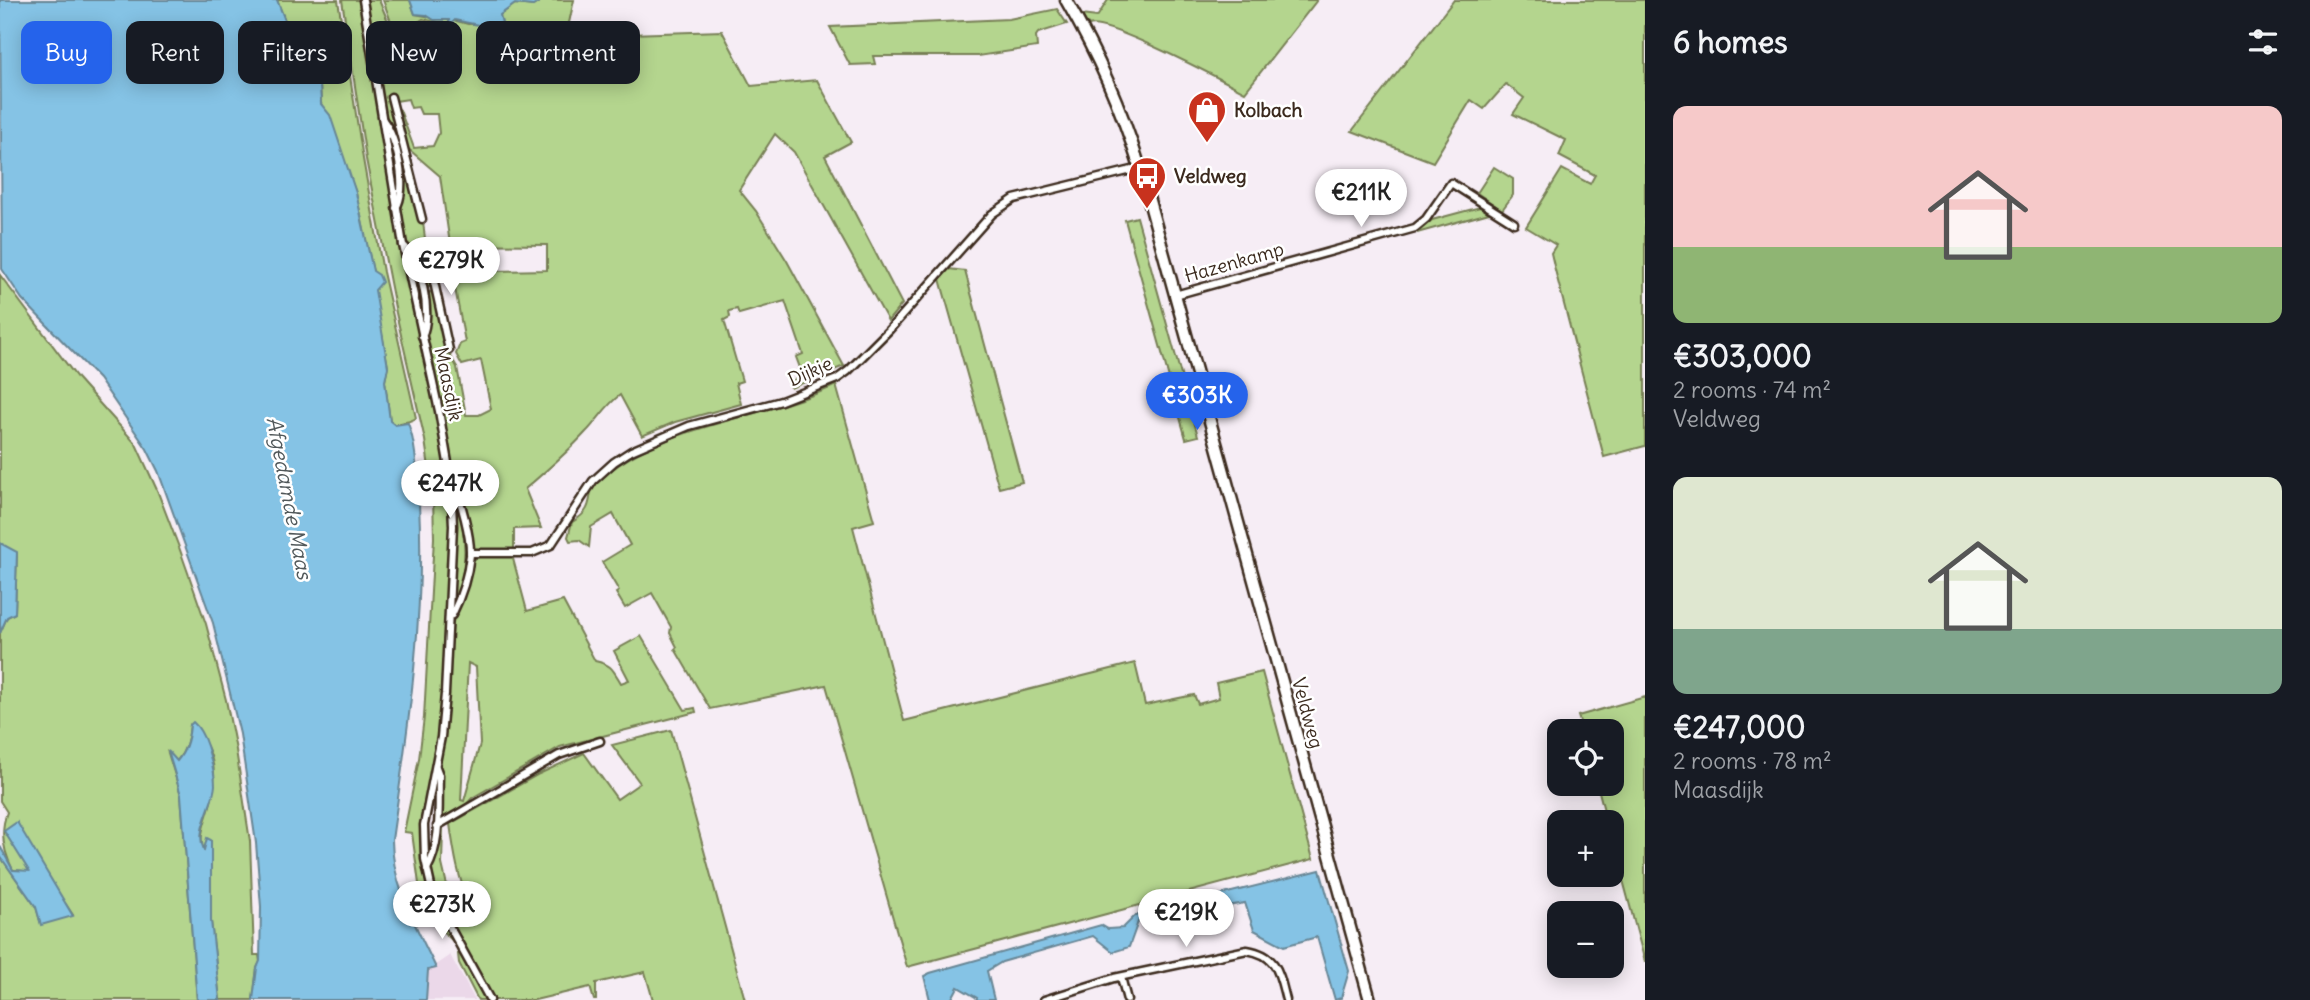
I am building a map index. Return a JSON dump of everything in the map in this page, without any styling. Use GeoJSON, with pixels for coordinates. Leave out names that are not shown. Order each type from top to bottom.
{"type":"FeatureCollection","features":[{"type":"Feature","properties":{"kind":"street","name":"Maasdijk"},"geometry":{"type":"LineString","coordinates":[[363,0],[396,208],[451,480],[453,526],[450,620],[441,737],[424,825],[427,869],[431,886],[447,922],[489,1000]]}},
{"type":"Feature","properties":{"kind":"street","name":"Veldweg"},"geometry":{"type":"LineString","coordinates":[[1066,0],[1102,65],[1122,111],[1140,168],[1370,1000]]}},
{"type":"Feature","properties":{"kind":"street","name":"Maasdijk"},"geometry":{"type":"LineString","coordinates":[[391,97],[403,158],[422,219]]}},
{"type":"Feature","properties":{"kind":"street","name":"Maasdijk"},"geometry":{"type":"LineString","coordinates":[[381,117],[403,158],[400,202],[396,208]]}},
{"type":"Feature","properties":{"kind":"street","name":"Dijkje"},"geometry":{"type":"LineString","coordinates":[[470,553],[532,553],[551,545],[593,481],[631,451],[690,426],[781,401],[837,379],[889,330],[983,223],[1002,206],[1014,200],[1140,168]]}},
{"type":"Feature","properties":{"kind":"street","name":"Hazenkamp"},"geometry":{"type":"LineString","coordinates":[[1175,295],[1415,228],[1426,219],[1451,183],[1514,223]]}},
{"type":"Feature","properties":{"kind":"street","name":"Maasdijk"},"geometry":{"type":"LineString","coordinates":[[403,245],[411,251],[425,291],[426,328],[422,336]]}},
{"type":"Feature","properties":{"kind":"street","name":"Maasdijk"},"geometry":{"type":"LineString","coordinates":[[427,250],[449,349]]}},
{"type":"Feature","properties":{"kind":"street"},"geometry":{"type":"LineString","coordinates":[[425,291],[435,288]]}},
{"type":"Feature","properties":{"kind":"street","name":"Maasdijk"},"geometry":{"type":"LineString","coordinates":[[450,620],[461,594],[470,553],[459,499],[451,480]]}},
{"type":"Feature","properties":{"kind":"street"},"geometry":{"type":"LineString","coordinates":[[438,826],[559,755],[600,741]]}},
{"type":"Feature","properties":{"kind":"street","name":"Maasdijk"},"geometry":{"type":"LineString","coordinates":[[427,869],[432,862],[438,826],[439,775],[436,765]]}},
{"type":"Feature","properties":{"kind":"street"},"geometry":{"type":"LineString","coordinates":[[1044,1000],[1121,977],[1247,950],[1263,954],[1277,967],[1286,1000]]}},
{"type":"Feature","properties":{"kind":"street"},"geometry":{"type":"LineString","coordinates":[[1121,977],[1127,1000]]}},
{"type":"Feature","properties":{"kind":"shaded area"},"geometry":{"type":"Polygon","coordinates":[[[450,955],[475,1000],[425,1000],[428,970],[450,955]]]}},
{"type":"Feature","properties":{"kind":"green space"},"geometry":{"type":"Polygon","coordinates":[[[277,0],[338,0],[341,21],[285,21],[277,0]]]}},
{"type":"Feature","properties":{"kind":"green space"},"geometry":{"type":"Polygon","coordinates":[[[342,0],[360,0],[366,37],[366,84],[373,84],[394,212],[437,411],[448,486],[450,526],[443,693],[439,737],[422,825],[423,860],[434,900],[486,1000],[478,1000],[459,963],[457,945],[435,924],[419,884],[412,833],[404,832],[419,759],[424,717],[434,538],[433,495],[425,440],[396,313],[366,159],[352,66],[352,21],[345,21],[342,0]]]}},
{"type":"Feature","properties":{"kind":"green space"},"geometry":{"type":"Polygon","coordinates":[[[365,0],[379,0],[388,21],[368,21],[365,0]]]}},
{"type":"Feature","properties":{"kind":"green space"},"geometry":{"type":"Polygon","coordinates":[[[383,0],[410,0],[415,14],[449,20],[391,21],[383,0]]]}},
{"type":"Feature","properties":{"kind":"green space"},"geometry":{"type":"Polygon","coordinates":[[[542,0],[574,0],[569,21],[501,21],[500,15],[515,4],[533,6],[542,0]]]}},
{"type":"Feature","properties":{"kind":"green space"},"geometry":{"type":"Polygon","coordinates":[[[1108,0],[1317,0],[1245,92],[1139,40],[1117,31],[1089,26],[1081,15],[1097,17],[1108,0]]]}},
{"type":"Feature","properties":{"kind":"green space"},"geometry":{"type":"Polygon","coordinates":[[[1454,0],[1645,0],[1645,446],[1604,457],[1551,253],[1556,245],[1526,227],[1562,169],[1590,184],[1595,175],[1559,156],[1566,140],[1513,114],[1524,98],[1506,84],[1484,109],[1471,100],[1433,162],[1352,131],[1454,0]]]}},
{"type":"Feature","properties":{"kind":"green space"},"geometry":{"type":"Polygon","coordinates":[[[1057,9],[1067,24],[1038,33],[1037,47],[978,56],[873,56],[875,64],[850,65],[830,27],[1009,19],[1057,9]]]}},
{"type":"Feature","properties":{"kind":"green space"},"geometry":{"type":"Polygon","coordinates":[[[462,22],[476,24],[476,84],[640,84],[640,34],[722,31],[751,86],[817,80],[851,142],[825,156],[902,304],[888,321],[794,152],[775,134],[739,190],[756,211],[787,261],[844,366],[791,388],[789,382],[803,376],[796,357],[803,354],[785,301],[739,314],[737,309],[729,311],[730,317],[724,320],[742,381],[736,383],[741,404],[675,422],[642,436],[620,395],[549,469],[525,489],[541,528],[514,529],[514,551],[478,551],[474,549],[454,480],[442,410],[425,338],[428,329],[426,295],[430,292],[434,294],[447,353],[457,367],[466,415],[479,415],[491,409],[481,360],[462,365],[456,354],[460,344],[465,342],[452,272],[547,270],[547,245],[450,244],[440,176],[405,146],[397,108],[414,148],[433,146],[439,133],[437,114],[421,114],[418,107],[411,108],[408,99],[395,101],[393,93],[389,94],[403,153],[401,154],[383,115],[378,84],[462,84],[462,22]]]}},
{"type":"Feature","properties":{"kind":"green space"},"geometry":{"type":"Polygon","coordinates":[[[351,84],[383,272],[416,418],[395,425],[390,421],[385,381],[388,367],[374,290],[376,286],[356,193],[321,103],[320,85],[351,84]]]}},
{"type":"Feature","properties":{"kind":"green space"},"geometry":{"type":"Polygon","coordinates":[[[402,160],[423,221],[426,248],[423,249],[430,287],[425,285],[412,249],[405,240],[400,210],[403,198],[402,160]]]}},
{"type":"Feature","properties":{"kind":"green space"},"geometry":{"type":"Polygon","coordinates":[[[1494,167],[1513,179],[1513,195],[1502,210],[1477,193],[1494,167]]]}},
{"type":"Feature","properties":{"kind":"green space"},"geometry":{"type":"Polygon","coordinates":[[[1480,207],[1489,213],[1417,233],[1432,220],[1480,207]]]}},
{"type":"Feature","properties":{"kind":"green space"},"geometry":{"type":"Polygon","coordinates":[[[1137,217],[1198,436],[1186,439],[1125,220],[1137,217]]]}},
{"type":"Feature","properties":{"kind":"green space"},"geometry":{"type":"Polygon","coordinates":[[[949,269],[965,271],[1022,482],[999,488],[940,279],[949,269]]]}},
{"type":"Feature","properties":{"kind":"green space"},"geometry":{"type":"Polygon","coordinates":[[[0,275],[78,379],[136,444],[157,490],[206,624],[226,700],[250,841],[254,955],[259,955],[260,962],[253,1000],[220,1000],[211,921],[207,839],[204,851],[202,840],[214,785],[213,763],[205,743],[190,725],[183,753],[177,761],[168,753],[181,795],[197,1000],[0,1000],[0,856],[36,907],[41,924],[73,915],[55,891],[40,878],[13,870],[4,841],[7,812],[0,801],[0,633],[7,617],[15,613],[17,553],[0,543],[0,275]]]}},
{"type":"Feature","properties":{"kind":"green space"},"geometry":{"type":"Polygon","coordinates":[[[836,385],[874,521],[853,527],[904,721],[1135,663],[1145,705],[1194,695],[1198,704],[1219,698],[1216,683],[1262,672],[1313,859],[907,967],[826,685],[710,709],[675,649],[677,647],[670,633],[671,627],[652,593],[625,608],[616,593],[619,591],[602,562],[630,545],[613,514],[591,527],[589,547],[579,540],[570,541],[568,537],[572,522],[587,509],[591,489],[615,467],[643,451],[706,426],[774,408],[836,385]]]}},
{"type":"Feature","properties":{"kind":"green space"},"geometry":{"type":"Polygon","coordinates":[[[455,493],[464,538],[464,565],[453,609],[455,493]]]}},
{"type":"Feature","properties":{"kind":"green space"},"geometry":{"type":"Polygon","coordinates":[[[512,555],[527,611],[563,601],[595,661],[611,668],[621,683],[629,680],[614,651],[641,636],[685,710],[695,708],[696,712],[560,747],[472,798],[462,809],[440,822],[439,764],[453,622],[470,563],[484,556],[512,555]],[[468,663],[461,800],[464,801],[480,744],[476,667],[468,663]]]}},
{"type":"Feature","properties":{"kind":"green space"},"geometry":{"type":"Polygon","coordinates":[[[1645,697],[1645,962],[1624,884],[1624,810],[1604,810],[1600,796],[1624,796],[1624,719],[1579,719],[1578,716],[1645,697]]]}},
{"type":"Feature","properties":{"kind":"green space"},"geometry":{"type":"Polygon","coordinates":[[[671,730],[745,1000],[653,1000],[645,972],[596,983],[596,1000],[590,987],[535,1000],[493,1000],[448,920],[434,887],[432,864],[436,843],[443,828],[442,864],[449,894],[459,912],[470,905],[459,875],[450,824],[539,774],[584,753],[617,799],[640,783],[612,745],[671,730]]]}},
{"type":"Feature","properties":{"kind":"water","name":"Afgedamde Maas"},"geometry":{"type":"Polygon","coordinates":[[[0,0],[277,0],[285,21],[238,21],[238,84],[320,84],[321,104],[330,115],[356,193],[373,271],[379,275],[382,282],[375,290],[388,367],[385,381],[390,421],[395,425],[408,423],[413,442],[419,503],[420,588],[409,714],[392,840],[401,890],[436,968],[428,970],[426,1000],[253,1000],[260,961],[261,907],[256,843],[240,734],[213,623],[158,471],[147,449],[99,379],[22,299],[2,269],[0,0]]]}},
{"type":"Feature","properties":{"kind":"water"},"geometry":{"type":"Polygon","coordinates":[[[410,0],[542,0],[533,6],[515,4],[500,15],[502,21],[476,21],[476,24],[455,20],[434,20],[426,15],[415,14],[410,0]]]}},
{"type":"Feature","properties":{"kind":"water"},"geometry":{"type":"Polygon","coordinates":[[[0,543],[17,552],[15,613],[7,617],[0,633],[0,543]]]}},
{"type":"Feature","properties":{"kind":"water"},"geometry":{"type":"Polygon","coordinates":[[[193,722],[206,743],[215,780],[214,793],[201,835],[204,850],[207,838],[211,840],[211,921],[220,1000],[197,1000],[181,795],[168,751],[177,761],[185,749],[193,722]]]}},
{"type":"Feature","properties":{"kind":"water"},"geometry":{"type":"Polygon","coordinates":[[[17,822],[73,916],[41,925],[36,907],[0,856],[0,846],[13,870],[29,871],[4,831],[17,822]]]}},
{"type":"Feature","properties":{"kind":"water"},"geometry":{"type":"Polygon","coordinates":[[[1320,870],[1349,971],[1341,998],[1335,1000],[1317,937],[1284,946],[1254,930],[1245,903],[1138,922],[1129,947],[1113,952],[1093,936],[1002,962],[987,971],[994,1000],[976,1000],[977,998],[958,987],[951,1000],[930,1000],[924,976],[930,973],[1101,925],[1108,929],[1123,928],[1135,916],[1320,870]]]}},
{"type":"Feature","properties":{"kind":"place","name":"Kolbach"},"geometry":{"type":"Point","coordinates":[1207,144]}},
{"type":"Feature","properties":{"kind":"place","name":"Veldweg"},"geometry":{"type":"Point","coordinates":[1147,210]}}]}
